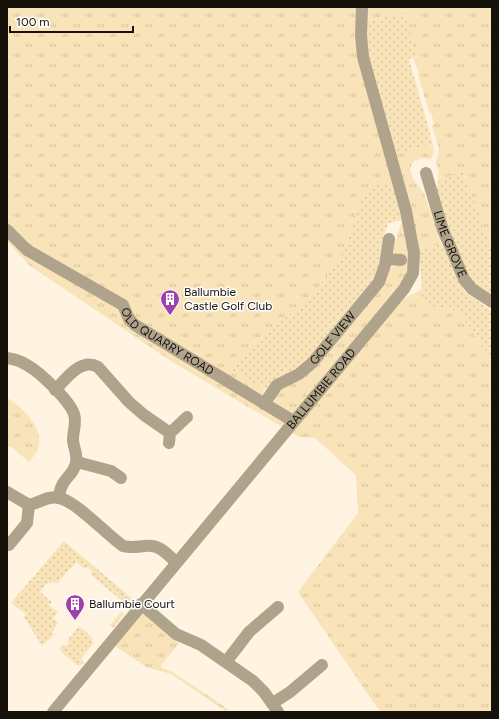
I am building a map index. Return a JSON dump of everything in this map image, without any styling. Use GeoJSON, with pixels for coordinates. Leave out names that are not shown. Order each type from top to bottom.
{"type":"FeatureCollection","features":[{"type":"Feature","properties":{"kind":"street","name":"BALLUMBIE ROAD"},"geometry":{"type":"LineString","coordinates":[[53,712],[404,288],[413,273],[414,253],[406,212],[363,57],[361,35],[362,7]]}},
{"type":"Feature","properties":{"kind":"street","name":"LIME GROVE"},"geometry":{"type":"LineString","coordinates":[[426,173],[443,230],[464,279],[472,289],[492,302]]}},
{"type":"Feature","properties":{"kind":"street","name":"OLD QUARRY ROAD"},"geometry":{"type":"LineString","coordinates":[[7,230],[27,250],[123,305],[129,319],[135,325],[294,422]]}},
{"type":"Feature","properties":{"kind":"street","name":"GOLF VIEW"},"geometry":{"type":"LineString","coordinates":[[264,404],[277,385],[299,374],[312,363],[379,282],[387,259],[389,239]]}},
{"type":"Feature","properties":{"kind":"street"},"geometry":{"type":"LineString","coordinates":[[387,259],[401,260]]}},
{"type":"Feature","properties":{"kind":"street"},"geometry":{"type":"LineString","coordinates":[[7,358],[26,364],[38,372],[71,408],[74,416],[76,425],[73,439],[77,462],[73,470],[62,481],[59,498]]}},
{"type":"Feature","properties":{"kind":"street"},"geometry":{"type":"LineString","coordinates":[[54,390],[76,369],[85,363],[92,363],[98,367],[129,402],[170,438],[186,417]]}},
{"type":"Feature","properties":{"kind":"street"},"geometry":{"type":"LineString","coordinates":[[77,462],[111,471],[121,478]]}},
{"type":"Feature","properties":{"kind":"street"},"geometry":{"type":"LineString","coordinates":[[7,492],[29,505]]}},
{"type":"Feature","properties":{"kind":"street"},"geometry":{"type":"LineString","coordinates":[[29,505],[51,497],[59,498],[70,503],[123,546],[132,549],[152,546],[162,550],[176,562]]}},
{"type":"Feature","properties":{"kind":"street"},"geometry":{"type":"LineString","coordinates":[[9,545],[27,523],[29,505]]}},
{"type":"Feature","properties":{"kind":"street"},"geometry":{"type":"LineString","coordinates":[[141,604],[176,634],[201,645],[253,681],[275,708],[290,692],[322,665]]}},
{"type":"Feature","properties":{"kind":"street"},"geometry":{"type":"LineString","coordinates":[[226,662],[248,632],[278,607]]}},
{"type":"Feature","properties":{"kind":"green space"},"geometry":{"type":"Polygon","coordinates":[[[7,7],[492,7],[492,247],[462,172],[438,181],[439,171],[436,163],[439,149],[432,126],[434,123],[431,113],[429,112],[418,75],[419,73],[413,58],[416,57],[404,14],[357,22],[366,87],[392,182],[375,185],[356,215],[343,253],[324,283],[284,321],[255,344],[232,370],[265,390],[263,394],[259,394],[274,403],[275,396],[388,269],[395,266],[403,266],[404,256],[395,254],[393,250],[402,220],[409,249],[408,268],[400,285],[296,410],[303,415],[394,304],[422,289],[427,305],[459,311],[478,341],[492,357],[492,712],[380,712],[298,592],[358,513],[356,475],[315,438],[299,437],[174,363],[29,265],[7,241],[7,7]]]}},
{"type":"Feature","properties":{"kind":"green space"},"geometry":{"type":"Polygon","coordinates":[[[404,14],[417,56],[409,59],[433,144],[395,155],[367,56],[364,21],[404,14]]]}},
{"type":"Feature","properties":{"kind":"green space"},"geometry":{"type":"Polygon","coordinates":[[[433,144],[434,152],[431,159],[421,158],[413,162],[410,169],[412,177],[424,193],[441,243],[419,251],[395,155],[433,144]]]}},
{"type":"Feature","properties":{"kind":"green space"},"geometry":{"type":"Polygon","coordinates":[[[462,171],[492,247],[492,296],[476,286],[464,268],[453,242],[436,191],[438,181],[462,171]]]}},
{"type":"Feature","properties":{"kind":"green space"},"geometry":{"type":"Polygon","coordinates":[[[392,182],[402,220],[389,223],[383,237],[377,274],[305,363],[279,378],[265,390],[232,370],[253,346],[292,313],[314,291],[334,268],[346,246],[358,209],[367,192],[376,185],[392,182]]]}},
{"type":"Feature","properties":{"kind":"green space"},"geometry":{"type":"Polygon","coordinates":[[[441,243],[465,292],[492,311],[492,357],[478,341],[459,311],[427,305],[422,289],[419,251],[441,243]]]}},
{"type":"Feature","properties":{"kind":"green space"},"geometry":{"type":"Polygon","coordinates":[[[7,398],[26,413],[35,426],[38,434],[38,449],[36,454],[29,462],[10,446],[7,448],[7,398]]]}},
{"type":"Feature","properties":{"kind":"green space"},"geometry":{"type":"Polygon","coordinates":[[[64,541],[136,602],[131,606],[127,605],[91,575],[92,571],[88,567],[84,568],[76,562],[57,584],[54,581],[51,584],[48,582],[40,592],[52,602],[49,605],[58,612],[53,618],[58,623],[52,632],[55,634],[42,646],[24,617],[26,614],[11,603],[64,541]]]}},
{"type":"Feature","properties":{"kind":"green space"},"geometry":{"type":"Polygon","coordinates":[[[122,611],[124,614],[113,628],[110,625],[122,611]]]}},
{"type":"Feature","properties":{"kind":"green space"},"geometry":{"type":"Polygon","coordinates":[[[140,614],[144,614],[180,642],[161,665],[162,668],[171,671],[228,709],[227,712],[223,712],[224,710],[171,674],[146,667],[114,645],[140,614]]]}},
{"type":"Feature","properties":{"kind":"green space"},"geometry":{"type":"Polygon","coordinates":[[[79,626],[93,638],[91,641],[94,643],[81,659],[85,663],[78,666],[59,650],[64,644],[66,646],[69,643],[67,641],[79,626]]]}},
{"type":"Feature","properties":{"kind":"place","name":"Ballumbie Castle Golf Club"},"geometry":{"type":"Point","coordinates":[170,316]}},
{"type":"Feature","properties":{"kind":"place","name":"Ballumbie Court"},"geometry":{"type":"Point","coordinates":[75,621]}}]}
